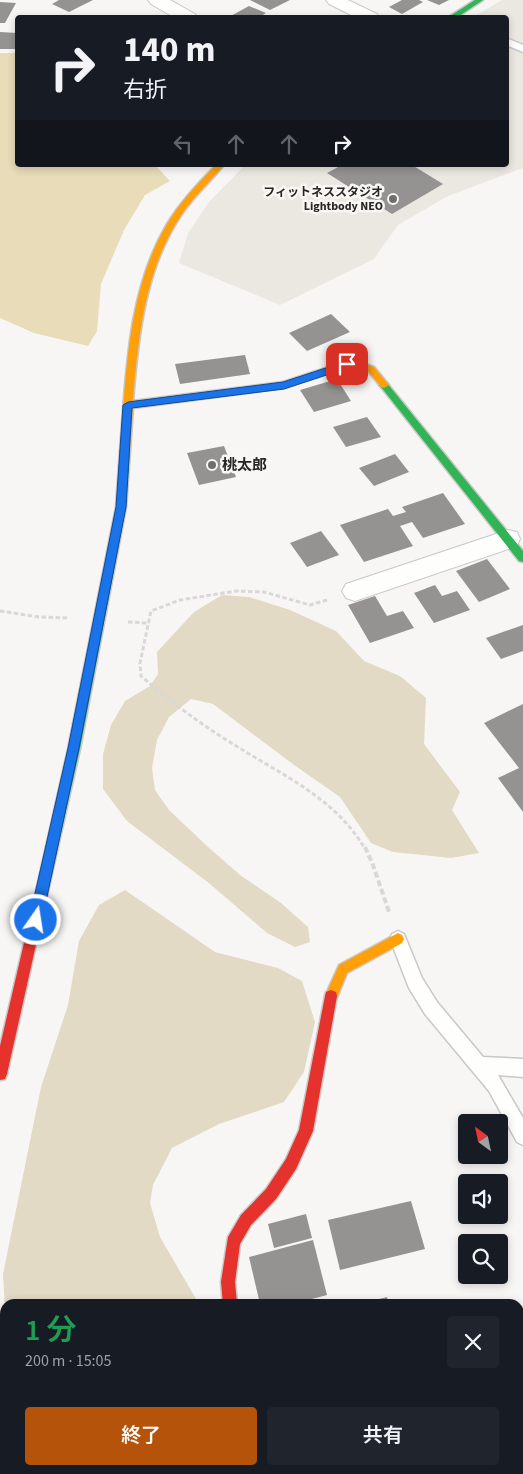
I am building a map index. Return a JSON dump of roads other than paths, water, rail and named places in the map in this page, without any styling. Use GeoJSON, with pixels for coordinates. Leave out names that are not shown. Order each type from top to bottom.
{"type":"FeatureCollection","features":[{"type":"Feature","properties":{"kind":"street"},"geometry":{"type":"LineString","coordinates":[[157,0],[184,15]]}},
{"type":"Feature","properties":{"kind":"street"},"geometry":{"type":"LineString","coordinates":[[335,0],[365,15]]}},
{"type":"Feature","properties":{"kind":"street"},"geometry":{"type":"LineString","coordinates":[[456,15],[480,0]]}},
{"type":"Feature","properties":{"kind":"street"},"geometry":{"type":"LineString","coordinates":[[0,1074],[74,748],[121,507],[128,405],[140,310],[151,269],[166,233],[196,189],[218,167]]}},
{"type":"Feature","properties":{"kind":"street"},"geometry":{"type":"LineString","coordinates":[[128,405],[284,386],[347,364],[360,365],[371,369],[515,548],[355,590]]}},
{"type":"Feature","properties":{"kind":"street"},"geometry":{"type":"LineString","coordinates":[[230,1299],[228,1282],[233,1242],[246,1220],[271,1194],[291,1164],[306,1131],[331,996],[343,969],[398,939]]}},
{"type":"Feature","properties":{"kind":"lane"},"geometry":{"type":"LineString","coordinates":[[509,42],[523,49]]}},
{"type":"Feature","properties":{"kind":"lane"},"geometry":{"type":"LineString","coordinates":[[398,939],[414,982],[431,1008],[495,1085],[523,1136]]}},
{"type":"Feature","properties":{"kind":"lane"},"geometry":{"type":"LineString","coordinates":[[477,1065],[523,1068]]}},
{"type":"Feature","properties":{"kind":"place","name":"フィットネススタジオ Lightbody NEO"},"geometry":{"type":"Point","coordinates":[393,199]}},
{"type":"Feature","properties":{"kind":"place","name":"桃太郎"},"geometry":{"type":"Point","coordinates":[212,465]}}]}
